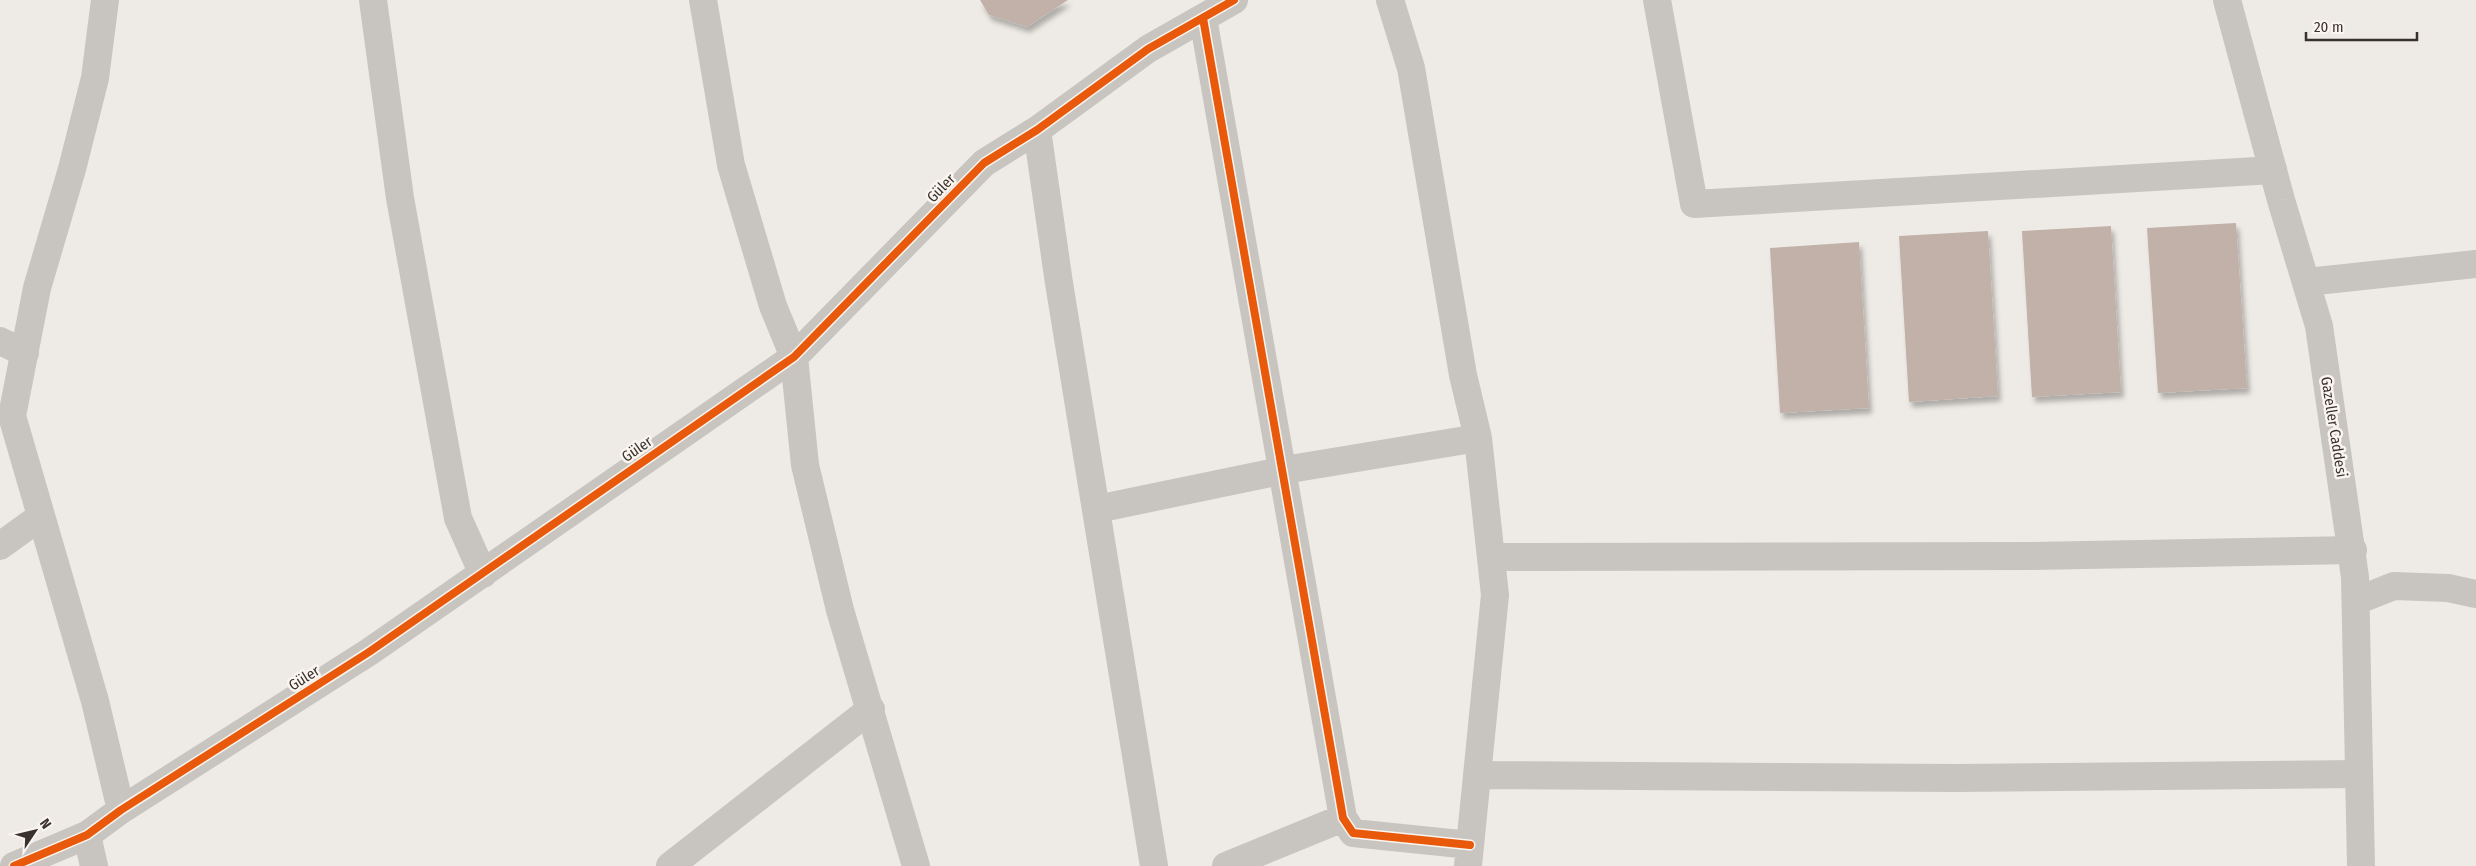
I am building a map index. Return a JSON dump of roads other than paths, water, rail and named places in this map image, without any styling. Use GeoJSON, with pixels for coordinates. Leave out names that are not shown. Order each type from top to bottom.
{"type":"FeatureCollection","features":[{"type":"Feature","properties":{"kind":"street"},"geometry":{"type":"LineString","coordinates":[[105,0],[95,78],[72,169],[38,288],[12,416],[95,701],[121,810]]}},
{"type":"Feature","properties":{"kind":"street"},"geometry":{"type":"LineString","coordinates":[[373,0],[400,198],[458,518],[483,574]]}},
{"type":"Feature","properties":{"kind":"street"},"geometry":{"type":"LineString","coordinates":[[703,0],[731,165],[773,306],[794,357],[805,465],[840,610],[916,866]]}},
{"type":"Feature","properties":{"kind":"street","name":"Güler"},"geometry":{"type":"LineString","coordinates":[[14,866],[86,835],[121,810],[369,652],[794,357],[984,163],[1037,130],[1148,48],[1234,0]]}},
{"type":"Feature","properties":{"kind":"street"},"geometry":{"type":"LineString","coordinates":[[1203,18],[1343,818],[1353,833],[1469,855],[1495,595],[1478,438],[1464,375],[1410,68],[1390,0]]}},
{"type":"Feature","properties":{"kind":"street"},"geometry":{"type":"LineString","coordinates":[[1657,0],[1694,204],[2273,170]]}},
{"type":"Feature","properties":{"kind":"street","name":"Gazeller Caddesi"},"geometry":{"type":"LineString","coordinates":[[2226,0],[2319,326],[2353,550],[2356,601],[2358,774],[2364,865]]}},
{"type":"Feature","properties":{"kind":"street"},"geometry":{"type":"LineString","coordinates":[[1037,130],[1059,283],[1154,866]]}},
{"type":"Feature","properties":{"kind":"street"},"geometry":{"type":"LineString","coordinates":[[2307,282],[2476,264]]}},
{"type":"Feature","properties":{"kind":"street"},"geometry":{"type":"LineString","coordinates":[[0,341],[25,352]]}},
{"type":"Feature","properties":{"kind":"street"},"geometry":{"type":"LineString","coordinates":[[1097,509],[1281,471],[1478,438]]}},
{"type":"Feature","properties":{"kind":"street"},"geometry":{"type":"LineString","coordinates":[[0,546],[40,517]]}},
{"type":"Feature","properties":{"kind":"street"},"geometry":{"type":"LineString","coordinates":[[1491,557],[2031,556],[2353,550]]}},
{"type":"Feature","properties":{"kind":"street"},"geometry":{"type":"LineString","coordinates":[[2356,601],[2394,586],[2448,588],[2476,594]]}},
{"type":"Feature","properties":{"kind":"street"},"geometry":{"type":"LineString","coordinates":[[670,866],[870,709]]}},
{"type":"Feature","properties":{"kind":"street"},"geometry":{"type":"LineString","coordinates":[[1477,775],[1958,778],[2358,774]]}},
{"type":"Feature","properties":{"kind":"street"},"geometry":{"type":"LineString","coordinates":[[1226,866],[1343,818]]}},
{"type":"Feature","properties":{"kind":"street"},"geometry":{"type":"LineString","coordinates":[[86,835],[94,866]]}}]}
